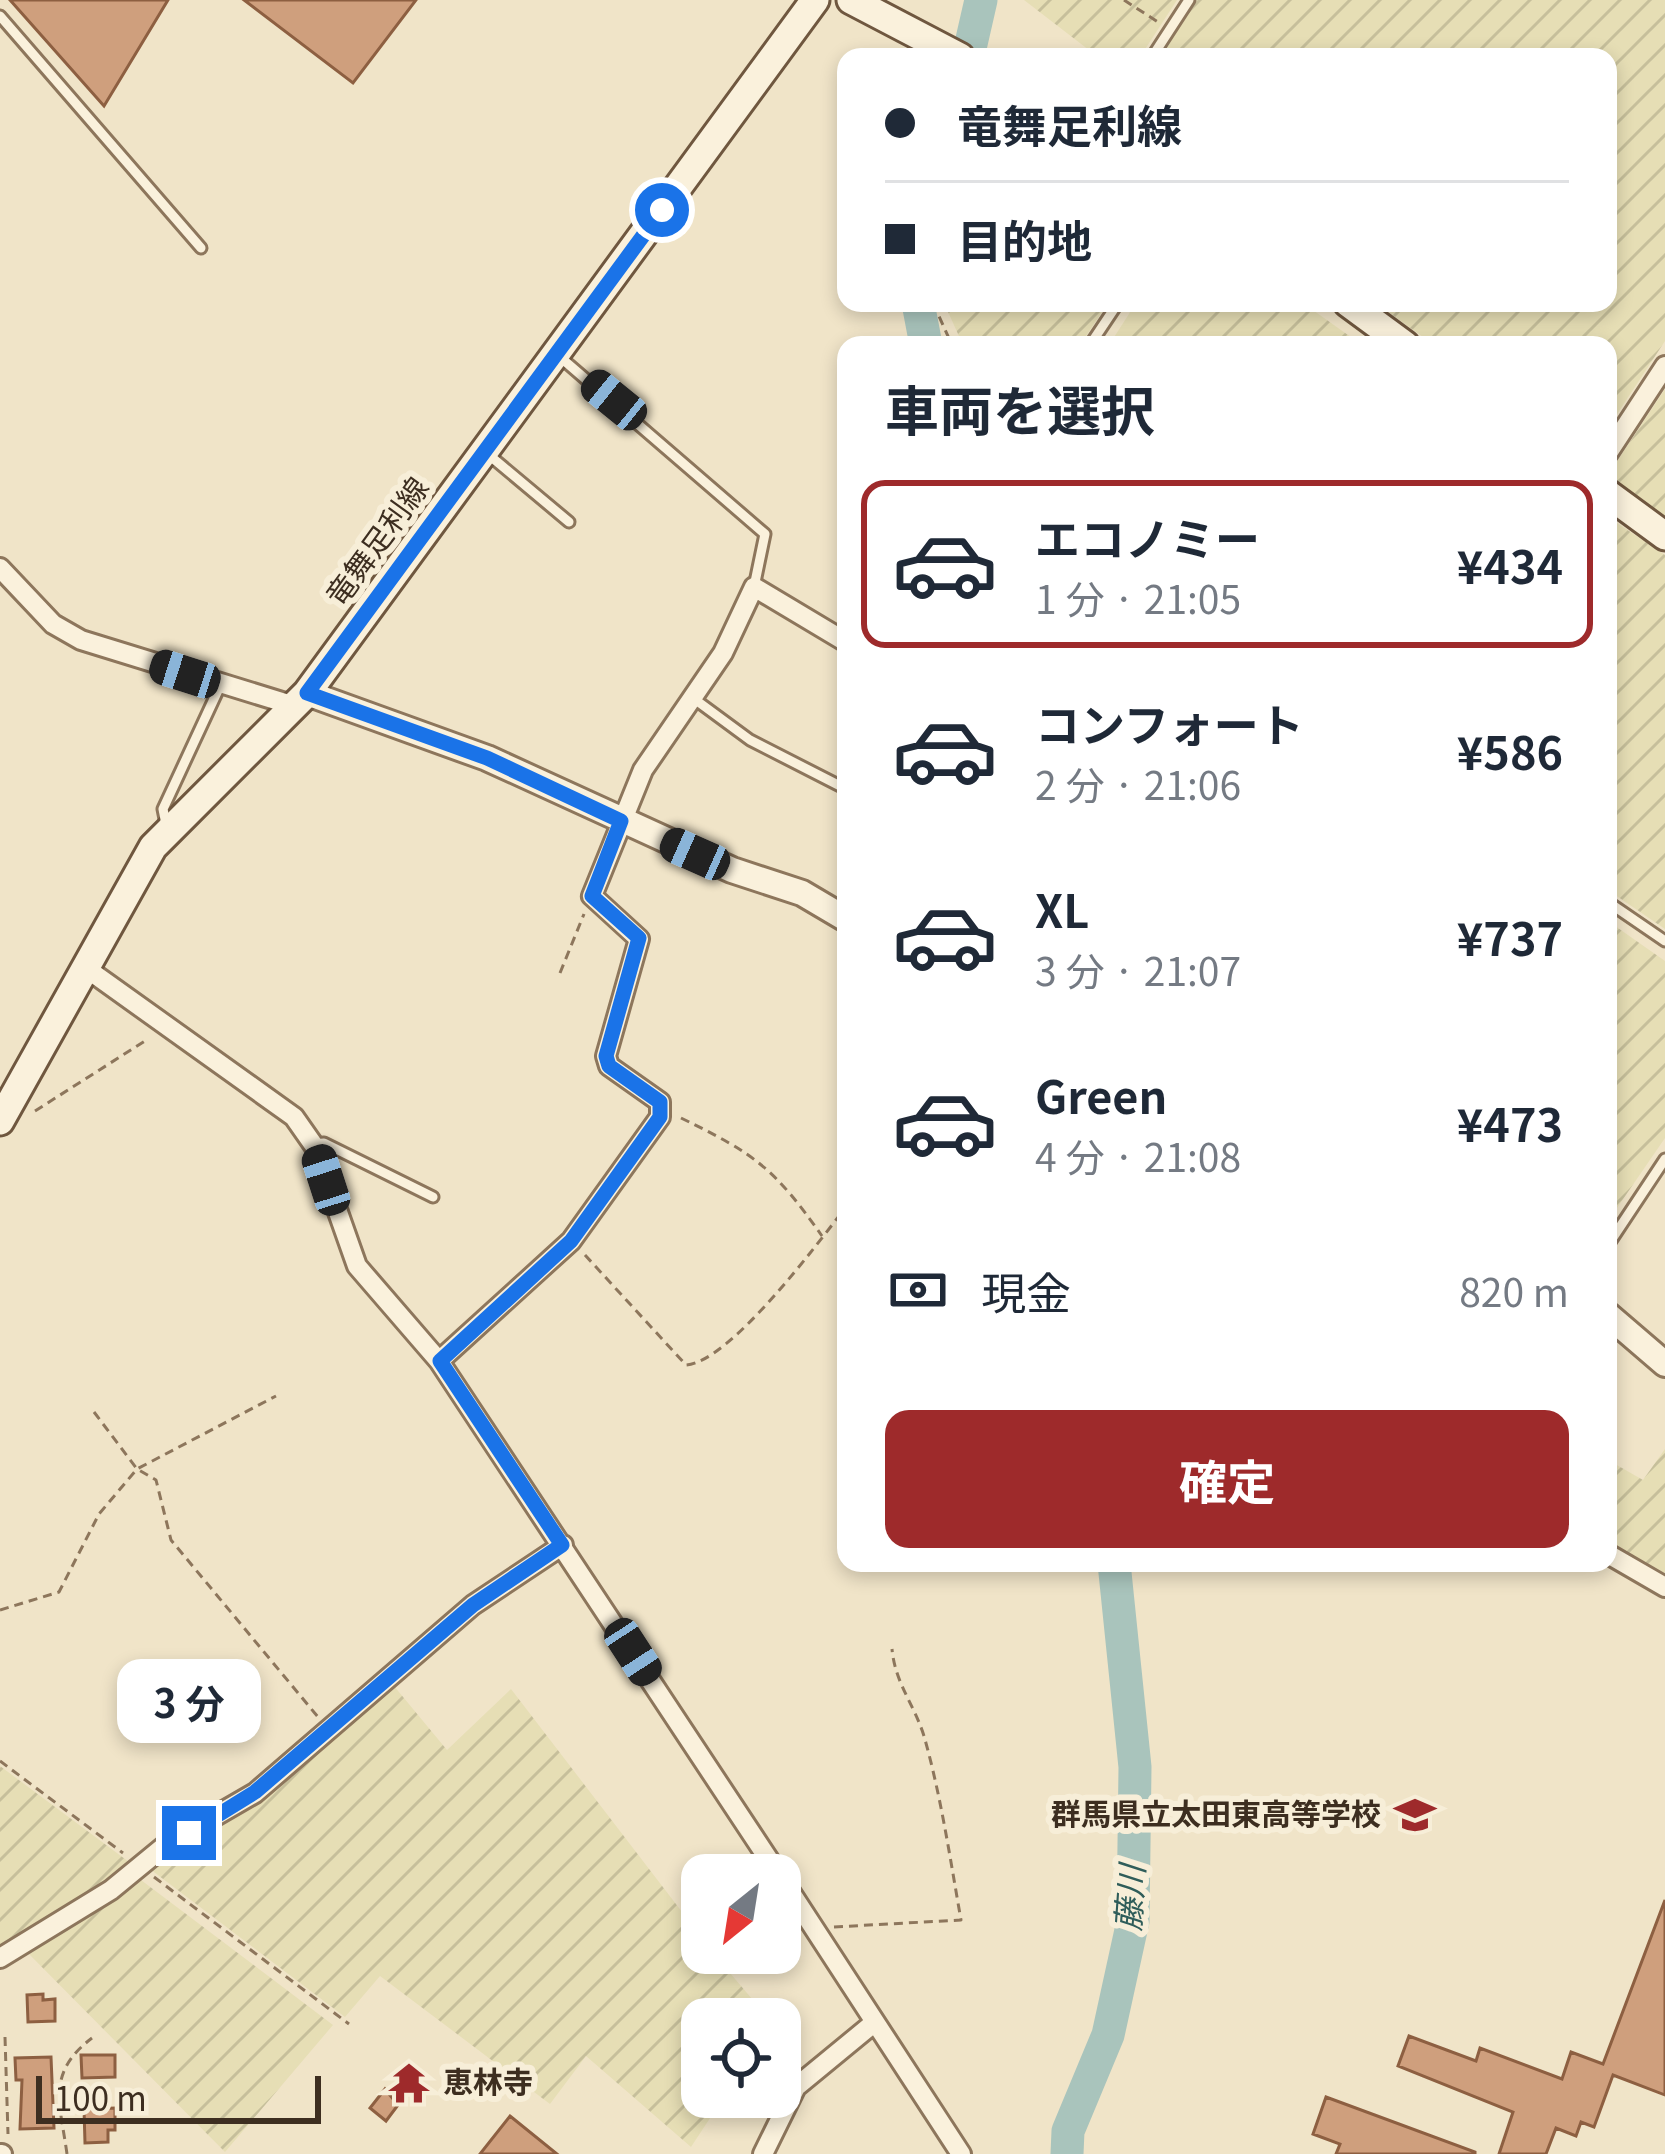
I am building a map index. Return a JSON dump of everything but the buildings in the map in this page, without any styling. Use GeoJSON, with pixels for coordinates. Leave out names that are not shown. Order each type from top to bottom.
{"type":"FeatureCollection","features":[{"type":"Feature","properties":{"kind":"main road","name":"竜舞足利線"},"geometry":{"type":"LineString","coordinates":[[1,1119],[83,966],[167,829],[301,700],[815,0]]}},
{"type":"Feature","properties":{"kind":"main road"},"geometry":{"type":"LineString","coordinates":[[851,0],[944,48]]}},
{"type":"Feature","properties":{"kind":"main road"},"geometry":{"type":"LineString","coordinates":[[1360,312],[1393,336]]}},
{"type":"Feature","properties":{"kind":"main road"},"geometry":{"type":"LineString","coordinates":[[1617,501],[1665,536]]}},
{"type":"Feature","properties":{"kind":"street"},"geometry":{"type":"LineString","coordinates":[[1617,439],[1665,366]]}},
{"type":"Feature","properties":{"kind":"street"},"geometry":{"type":"LineString","coordinates":[[0,568],[66,633],[220,686],[301,700],[487,758],[732,870],[802,893],[837,914]]}},
{"type":"Feature","properties":{"kind":"street"},"geometry":{"type":"LineString","coordinates":[[440,1361],[571,1241],[663,1109],[609,1066],[606,1044],[639,938],[592,896],[644,770],[724,653],[754,586],[837,637]]}},
{"type":"Feature","properties":{"kind":"street"},"geometry":{"type":"LineString","coordinates":[[83,966],[278,1102],[313,1144],[357,1266],[440,1361],[766,1854]]}},
{"type":"Feature","properties":{"kind":"street"},"geometry":{"type":"LineString","coordinates":[[1617,1324],[1665,1364]]}},
{"type":"Feature","properties":{"kind":"street"},"geometry":{"type":"LineString","coordinates":[[0,1958],[255,1792],[473,1605],[562,1545]]}},
{"type":"Feature","properties":{"kind":"street"},"geometry":{"type":"LineString","coordinates":[[1617,1559],[1665,1587]]}},
{"type":"Feature","properties":{"kind":"street"},"geometry":{"type":"LineString","coordinates":[[801,1908],[962,2154]]}},
{"type":"Feature","properties":{"kind":"street"},"geometry":{"type":"LineString","coordinates":[[763,2154],[796,2087],[875,2022]]}},
{"type":"Feature","properties":{"kind":"lane"},"geometry":{"type":"LineString","coordinates":[[1158,48],[1189,0]]}},
{"type":"Feature","properties":{"kind":"lane"},"geometry":{"type":"LineString","coordinates":[[0,16],[201,248]]}},
{"type":"Feature","properties":{"kind":"lane"},"geometry":{"type":"LineString","coordinates":[[557,354],[765,534],[754,586]]}},
{"type":"Feature","properties":{"kind":"lane"},"geometry":{"type":"LineString","coordinates":[[485,452],[568,522]]}},
{"type":"Feature","properties":{"kind":"lane"},"geometry":{"type":"LineString","coordinates":[[167,829],[163,808],[220,686]]}},
{"type":"Feature","properties":{"kind":"lane"},"geometry":{"type":"LineString","coordinates":[[693,698],[749,740],[837,784]]}},
{"type":"Feature","properties":{"kind":"lane"},"geometry":{"type":"LineString","coordinates":[[1617,908],[1665,941]]}},
{"type":"Feature","properties":{"kind":"lane"},"geometry":{"type":"LineString","coordinates":[[313,1144],[324,1143],[433,1197]]}},
{"type":"Feature","properties":{"kind":"lane"},"geometry":{"type":"LineString","coordinates":[[1617,1231],[1665,1159]]}},
{"type":"Feature","properties":{"kind":"path"},"geometry":{"type":"LineString","coordinates":[[1124,0],[1170,29]]}},
{"type":"Feature","properties":{"kind":"path"},"geometry":{"type":"LineString","coordinates":[[560,974],[592,896]]}},
{"type":"Feature","properties":{"kind":"path"},"geometry":{"type":"LineString","coordinates":[[1,1119],[28,1115],[148,1040],[160,1023]]}},
{"type":"Feature","properties":{"kind":"path"},"geometry":{"type":"LineString","coordinates":[[663,1109],[779,1175],[823,1237]]}},
{"type":"Feature","properties":{"kind":"path"},"geometry":{"type":"LineString","coordinates":[[571,1241],[686,1365],[699,1364],[743,1326],[837,1219]]}},
{"type":"Feature","properties":{"kind":"path"},"geometry":{"type":"LineString","coordinates":[[0,1610],[59,1592],[99,1514],[137,1469],[206,1428],[276,1396]]}},
{"type":"Feature","properties":{"kind":"path"},"geometry":{"type":"LineString","coordinates":[[94,1412],[137,1469],[156,1480],[171,1540],[327,1727]]}},
{"type":"Feature","properties":{"kind":"path"},"geometry":{"type":"LineString","coordinates":[[814,1928],[961,1920],[936,1778],[920,1724],[894,1676],[892,1649]]}},
{"type":"Feature","properties":{"kind":"path"},"geometry":{"type":"LineString","coordinates":[[0,1761],[349,2024]]}},
{"type":"Feature","properties":{"kind":"path"},"geometry":{"type":"LineString","coordinates":[[3,2154],[4,2037]]}},
{"type":"Feature","properties":{"kind":"path"},"geometry":{"type":"LineString","coordinates":[[67,2154],[59,2093],[67,2057],[92,2038]]}},
{"type":"Feature","properties":{"kind":"shaded area"},"geometry":{"type":"Polygon","coordinates":[[[1024,0],[1177,0],[1146,48],[1086,48],[1024,0]]]}},
{"type":"Feature","properties":{"kind":"shaded area"},"geometry":{"type":"Polygon","coordinates":[[[1197,0],[1665,0],[1665,341],[1617,414],[1617,336],[1422,336],[1388,312],[1617,312],[1617,48],[1166,48],[1197,0]]]}},
{"type":"Feature","properties":{"kind":"shaded area"},"geometry":{"type":"Polygon","coordinates":[[[948,312],[1102,312],[1086,336],[959,336],[948,312]]]}},
{"type":"Feature","properties":{"kind":"shaded area"},"geometry":{"type":"Polygon","coordinates":[[[1130,312],[1316,312],[1349,336],[1115,336],[1130,312]]]}},
{"type":"Feature","properties":{"kind":"shaded area"},"geometry":{"type":"Polygon","coordinates":[[[1665,389],[1665,518],[1617,482],[1617,461],[1665,389]]]}},
{"type":"Feature","properties":{"kind":"shaded area"},"geometry":{"type":"Polygon","coordinates":[[[1617,523],[1665,555],[1665,929],[1617,896],[1617,523]]]}},
{"type":"Feature","properties":{"kind":"shaded area"},"geometry":{"type":"Polygon","coordinates":[[[1617,927],[1665,961],[1665,1138],[1617,1208],[1617,927]]]}},
{"type":"Feature","properties":{"kind":"shaded area"},"geometry":{"type":"Polygon","coordinates":[[[1665,1449],[1665,1575],[1617,1548],[1617,1465],[1643,1480],[1665,1449]]]}},
{"type":"Feature","properties":{"kind":"shaded area"},"geometry":{"type":"Polygon","coordinates":[[[389,1680],[447,1750],[511,1689],[681,1911],[681,1974],[731,1974],[751,1998],[681,1998],[681,2118],[710,2118],[691,2147],[586,2056],[550,2104],[380,1976],[345,2017],[146,1866],[257,1800],[389,1680]]]}},
{"type":"Feature","properties":{"kind":"shaded area"},"geometry":{"type":"Polygon","coordinates":[[[0,1766],[129,1862],[108,1882],[0,1950],[0,1766]]]}},
{"type":"Feature","properties":{"kind":"shaded area"},"geometry":{"type":"Polygon","coordinates":[[[137,1877],[333,2025],[225,2152],[26,1951],[137,1877]]]}},
{"type":"Feature","properties":{"kind":"waterway","name":"藤川"},"geometry":{"type":"LineString","coordinates":[[970,48],[981,0]]}},
{"type":"Feature","properties":{"kind":"waterway","name":"藤川"},"geometry":{"type":"LineString","coordinates":[[920,312],[924,336]]}},
{"type":"Feature","properties":{"kind":"waterway","name":"藤川"},"geometry":{"type":"LineString","coordinates":[[1067,2154],[1068,2131],[1108,2035],[1133,1921],[1135,1767],[1115,1572]]}},
{"type":"Feature","properties":{"kind":"place","name":"群馬県立太田東高等学校"},"geometry":{"type":"Point","coordinates":[1415,1815]}},
{"type":"Feature","properties":{"kind":"place","name":"恵林寺"},"geometry":{"type":"Point","coordinates":[409,2083]}},
{"type":"Feature","properties":{"kind":"route"},"geometry":{"type":"LineString","coordinates":[[189,1833],[255,1792],[473,1605],[562,1545],[440,1361],[571,1241],[663,1109],[660,1102],[609,1066],[606,1056],[639,938],[592,896],[621,821],[487,758],[307,693],[662,210]]}}]}
